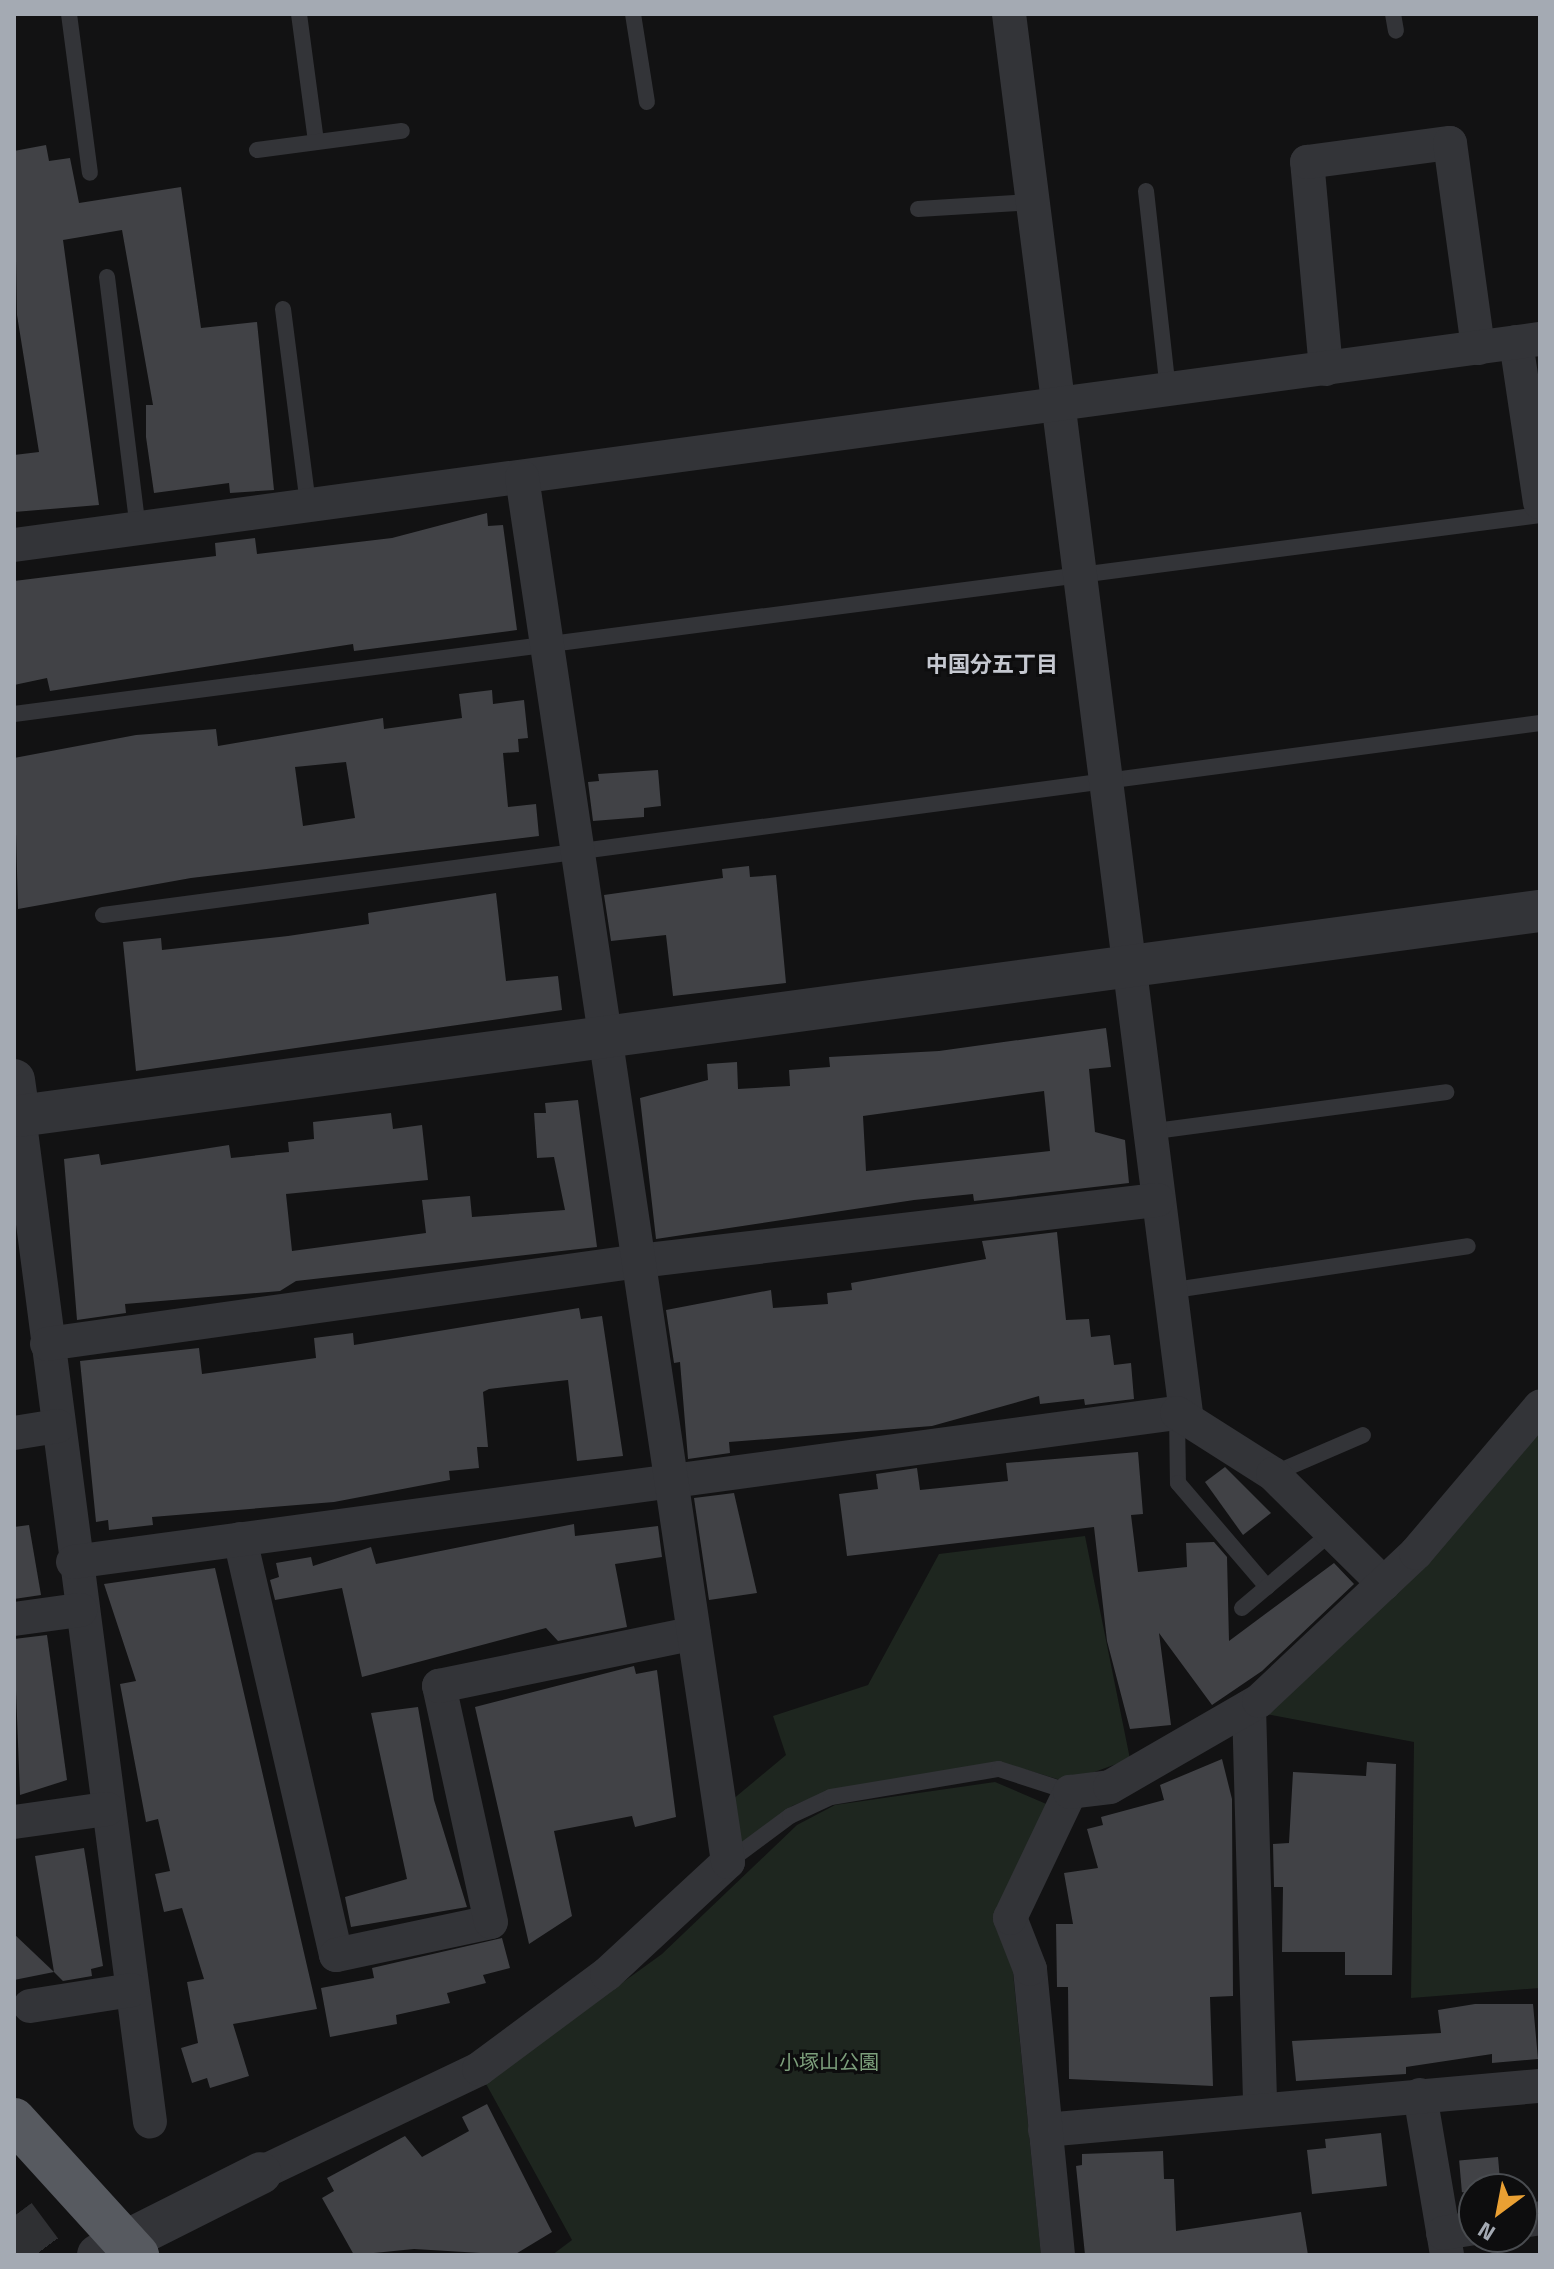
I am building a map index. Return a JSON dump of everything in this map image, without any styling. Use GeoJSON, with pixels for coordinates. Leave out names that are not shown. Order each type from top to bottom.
{"type":"FeatureCollection","features":[{"type":"Feature","properties":{"kind":"highway"},"geometry":{"type":"LineString","coordinates":[[14,2120],[120,2251]]}},
{"type":"Feature","properties":{"kind":"street"},"geometry":{"type":"LineString","coordinates":[[1009,14],[1181,1413]]}},
{"type":"Feature","properties":{"kind":"street"},"geometry":{"type":"LineString","coordinates":[[1326,369],[1307,162],[1450,143],[1478,348]]}},
{"type":"Feature","properties":{"kind":"street"},"geometry":{"type":"LineString","coordinates":[[14,545],[1528,340],[1540,502]]}},
{"type":"Feature","properties":{"kind":"street"},"geometry":{"type":"LineString","coordinates":[[120,2251],[261,2173],[479,2069],[607,1974],[728,1862],[522,477]]}},
{"type":"Feature","properties":{"kind":"street"},"geometry":{"type":"LineString","coordinates":[[150,2122],[73,1562],[47,1344],[24,1246],[17,1098],[605,1038],[1540,911]]}},
{"type":"Feature","properties":{"kind":"street"},"geometry":{"type":"LineString","coordinates":[[47,1344],[639,1261],[1157,1200]]}},
{"type":"Feature","properties":{"kind":"street"},"geometry":{"type":"LineString","coordinates":[[1058,2255],[1030,1969],[1010,1918],[1070,1792],[1110,1787],[1249,1707],[1384,1584],[1540,1407]]}},
{"type":"Feature","properties":{"kind":"street"},"geometry":{"type":"LineString","coordinates":[[73,1562],[1181,1413],[1273,1474],[1335,1530],[1384,1584]]}},
{"type":"Feature","properties":{"kind":"street"},"geometry":{"type":"LineString","coordinates":[[14,1433],[57,1426]]}},
{"type":"Feature","properties":{"kind":"street"},"geometry":{"type":"LineString","coordinates":[[240,1539],[336,1955],[491,1922],[439,1686],[694,1633]]}},
{"type":"Feature","properties":{"kind":"street"},"geometry":{"type":"LineString","coordinates":[[14,1619],[80,1610]]}},
{"type":"Feature","properties":{"kind":"street"},"geometry":{"type":"LineString","coordinates":[[1249,1707],[1260,2110]]}},
{"type":"Feature","properties":{"kind":"street"},"geometry":{"type":"LineString","coordinates":[[14,1822],[107,1809]]}},
{"type":"Feature","properties":{"kind":"street"},"geometry":{"type":"LineString","coordinates":[[30,2006],[132,1990]]}},
{"type":"Feature","properties":{"kind":"street"},"geometry":{"type":"LineString","coordinates":[[1045,2130],[1540,2086]]}},
{"type":"Feature","properties":{"kind":"street"},"geometry":{"type":"LineString","coordinates":[[1420,2095],[1455,2239]]}},
{"type":"Feature","properties":{"kind":"lane"},"geometry":{"type":"LineString","coordinates":[[69,14],[90,173]]}},
{"type":"Feature","properties":{"kind":"lane"},"geometry":{"type":"LineString","coordinates":[[299,14],[316,142]]}},
{"type":"Feature","properties":{"kind":"lane"},"geometry":{"type":"LineString","coordinates":[[633,14],[647,102]]}},
{"type":"Feature","properties":{"kind":"lane"},"geometry":{"type":"LineString","coordinates":[[257,150],[402,131]]}},
{"type":"Feature","properties":{"kind":"lane"},"geometry":{"type":"LineString","coordinates":[[1146,191],[1168,390]]}},
{"type":"Feature","properties":{"kind":"lane"},"geometry":{"type":"LineString","coordinates":[[918,209],[1033,202]]}},
{"type":"Feature","properties":{"kind":"lane"},"geometry":{"type":"LineString","coordinates":[[107,277],[138,528]]}},
{"type":"Feature","properties":{"kind":"lane"},"geometry":{"type":"LineString","coordinates":[[283,309],[308,505]]}},
{"type":"Feature","properties":{"kind":"lane"},"geometry":{"type":"LineString","coordinates":[[14,714],[1540,515]]}},
{"type":"Feature","properties":{"kind":"lane"},"geometry":{"type":"LineString","coordinates":[[103,915],[1540,723]]}},
{"type":"Feature","properties":{"kind":"lane"},"geometry":{"type":"LineString","coordinates":[[1148,1132],[1446,1092]]}},
{"type":"Feature","properties":{"kind":"lane"},"geometry":{"type":"LineString","coordinates":[[1168,1291],[1468,1246]]}},
{"type":"Feature","properties":{"kind":"lane"},"geometry":{"type":"LineString","coordinates":[[1181,1413],[1178,1483],[1267,1587]]}},
{"type":"Feature","properties":{"kind":"lane"},"geometry":{"type":"LineString","coordinates":[[1273,1474],[1363,1435]]}},
{"type":"Feature","properties":{"kind":"lane"},"geometry":{"type":"LineString","coordinates":[[1242,1608],[1335,1530]]}},
{"type":"Feature","properties":{"kind":"lane"},"geometry":{"type":"LineString","coordinates":[[728,1862],[831,1797],[999,1769],[1070,1792]]}},
{"type":"Feature","properties":{"kind":"green space"},"geometry":{"type":"Polygon","coordinates":[[[1540,1431],[1540,1988],[1411,1998],[1414,1742],[1266,1714],[1540,1431]]]}},
{"type":"Feature","properties":{"kind":"green space"},"geometry":{"type":"Polygon","coordinates":[[[1085,1536],[1130,1759],[1067,1782],[1024,1769],[830,1790],[792,1806],[743,1844],[726,1805],[786,1755],[773,1716],[868,1685],[939,1554],[1085,1536]]]}},
{"type":"Feature","properties":{"kind":"green space","name":"小塚山公園"},"geometry":{"type":"Polygon","coordinates":[[[995,1782],[1051,1806],[1013,1972],[1041,2255],[552,2255],[572,2240],[485,2082],[662,1954],[797,1825],[835,1805],[995,1782]]]}},
{"type":"Feature","properties":{"kind":"building"},"geometry":{"type":"Polygon","coordinates":[[[46,145],[49,161],[70,158],[79,203],[181,187],[201,328],[257,322],[274,490],[230,493],[229,483],[154,493],[146,437],[146,405],[153,405],[122,230],[63,240],[99,505],[14,512],[14,455],[39,452],[17,315],[14,151],[46,145]]]}},
{"type":"Feature","properties":{"kind":"building"},"geometry":{"type":"Polygon","coordinates":[[[487,513],[488,526],[503,525],[517,630],[354,651],[353,644],[50,691],[47,678],[14,685],[14,581],[216,556],[215,543],[255,538],[257,554],[392,538],[487,513]]]}},
{"type":"Feature","properties":{"kind":"building"},"geometry":{"type":"Polygon","coordinates":[[[492,690],[493,704],[524,700],[528,738],[518,739],[519,752],[503,753],[508,807],[536,804],[539,836],[191,878],[18,909],[14,758],[136,735],[216,729],[218,746],[383,718],[384,729],[462,718],[459,694],[492,690]],[[346,762],[295,767],[303,826],[355,818],[346,762]]]}},
{"type":"Feature","properties":{"kind":"building"},"geometry":{"type":"Polygon","coordinates":[[[658,770],[661,806],[644,808],[644,817],[593,821],[588,782],[599,781],[598,774],[658,770]]]}},
{"type":"Feature","properties":{"kind":"building"},"geometry":{"type":"Polygon","coordinates":[[[749,866],[750,877],[776,875],[786,983],[673,996],[666,935],[611,941],[604,895],[723,878],[722,869],[749,866]]]}},
{"type":"Feature","properties":{"kind":"building"},"geometry":{"type":"Polygon","coordinates":[[[496,893],[506,981],[558,976],[562,1010],[136,1071],[123,942],[161,938],[162,950],[288,936],[369,924],[368,913],[496,893]]]}},
{"type":"Feature","properties":{"kind":"building"},"geometry":{"type":"Polygon","coordinates":[[[1106,1028],[1111,1067],[1089,1069],[1095,1132],[1125,1140],[1129,1183],[974,1201],[973,1194],[914,1200],[656,1239],[640,1098],[708,1080],[707,1064],[737,1062],[738,1089],[790,1086],[789,1070],[830,1067],[829,1057],[939,1051],[1106,1028]],[[1044,1091],[863,1116],[866,1171],[1050,1151],[1044,1091]]]}},
{"type":"Feature","properties":{"kind":"building"},"geometry":{"type":"Polygon","coordinates":[[[578,1100],[597,1247],[296,1281],[280,1291],[125,1304],[126,1313],[77,1320],[64,1159],[99,1154],[101,1165],[229,1145],[231,1158],[289,1152],[288,1142],[314,1139],[313,1122],[391,1113],[393,1129],[422,1125],[428,1180],[286,1194],[292,1251],[426,1233],[422,1200],[470,1196],[472,1217],[565,1210],[554,1157],[537,1158],[534,1113],[546,1113],[545,1103],[578,1100]]]}},
{"type":"Feature","properties":{"kind":"building"},"geometry":{"type":"Polygon","coordinates":[[[1057,1232],[1066,1320],[1089,1319],[1091,1337],[1110,1335],[1114,1365],[1131,1363],[1134,1399],[1085,1405],[1084,1399],[1040,1404],[1039,1396],[932,1426],[729,1442],[730,1453],[688,1459],[680,1362],[674,1363],[666,1310],[771,1290],[773,1308],[828,1304],[827,1293],[852,1290],[851,1283],[986,1259],[982,1241],[1057,1232]]]}},
{"type":"Feature","properties":{"kind":"building"},"geometry":{"type":"Polygon","coordinates":[[[579,1308],[581,1319],[602,1316],[623,1456],[577,1461],[568,1380],[489,1389],[483,1392],[488,1447],[477,1447],[479,1468],[449,1471],[450,1480],[334,1502],[152,1517],[153,1525],[109,1530],[108,1520],[96,1522],[80,1361],[199,1348],[202,1374],[316,1358],[314,1338],[353,1333],[354,1345],[579,1308]]]}},
{"type":"Feature","properties":{"kind":"building"},"geometry":{"type":"Polygon","coordinates":[[[1138,1452],[1143,1514],[1131,1515],[1138,1572],[1187,1567],[1186,1543],[1214,1542],[1227,1557],[1229,1641],[1334,1563],[1354,1584],[1262,1671],[1212,1705],[1159,1633],[1171,1725],[1130,1729],[1107,1641],[1094,1527],[847,1556],[839,1494],[878,1489],[876,1474],[917,1468],[920,1490],[1008,1481],[1006,1463],[1138,1452]]]}},
{"type":"Feature","properties":{"kind":"building"},"geometry":{"type":"Polygon","coordinates":[[[1225,1467],[1271,1513],[1243,1535],[1205,1482],[1225,1467]]]}},
{"type":"Feature","properties":{"kind":"building"},"geometry":{"type":"Polygon","coordinates":[[[734,1493],[757,1593],[709,1600],[694,1498],[734,1493]]]}},
{"type":"Feature","properties":{"kind":"building"},"geometry":{"type":"Polygon","coordinates":[[[574,1524],[575,1536],[658,1526],[662,1557],[615,1564],[627,1627],[558,1641],[546,1628],[362,1677],[342,1588],[275,1600],[270,1580],[279,1577],[276,1563],[311,1557],[313,1566],[371,1547],[376,1564],[574,1524]]]}},
{"type":"Feature","properties":{"kind":"building"},"geometry":{"type":"Polygon","coordinates":[[[29,1525],[41,1595],[14,1599],[14,1527],[29,1525]]]}},
{"type":"Feature","properties":{"kind":"building"},"geometry":{"type":"Polygon","coordinates":[[[215,1568],[317,2009],[233,2024],[249,2076],[210,2088],[207,2078],[192,2083],[181,2048],[198,2043],[187,1982],[204,1979],[182,1908],[164,1912],[155,1874],[170,1871],[158,1819],[146,1822],[120,1684],[136,1681],[104,1584],[215,1568]]]}},
{"type":"Feature","properties":{"kind":"building"},"geometry":{"type":"Polygon","coordinates":[[[47,1635],[67,1780],[20,1795],[14,1639],[47,1635]]]}},
{"type":"Feature","properties":{"kind":"building"},"geometry":{"type":"Polygon","coordinates":[[[634,1666],[636,1674],[657,1670],[676,1817],[635,1827],[632,1816],[554,1831],[572,1916],[529,1944],[475,1707],[634,1666]]]}},
{"type":"Feature","properties":{"kind":"building"},"geometry":{"type":"Polygon","coordinates":[[[418,1707],[434,1800],[467,1907],[351,1927],[345,1897],[407,1879],[371,1713],[418,1707]]]}},
{"type":"Feature","properties":{"kind":"building"},"geometry":{"type":"Polygon","coordinates":[[[1222,1759],[1232,1799],[1233,1996],[1210,1997],[1213,2086],[1069,2079],[1068,1987],[1057,1987],[1056,1924],[1073,1924],[1064,1873],[1098,1868],[1087,1829],[1103,1825],[1101,1817],[1164,1800],[1160,1785],[1222,1759]]]}},
{"type":"Feature","properties":{"kind":"building"},"geometry":{"type":"Polygon","coordinates":[[[1367,1762],[1396,1764],[1392,1975],[1345,1975],[1345,1952],[1282,1952],[1283,1887],[1274,1887],[1273,1844],[1289,1843],[1293,1772],[1366,1776],[1367,1762]]]}},
{"type":"Feature","properties":{"kind":"building"},"geometry":{"type":"Polygon","coordinates":[[[84,1848],[103,1966],[91,1969],[92,1976],[63,1981],[54,1972],[35,1856],[84,1848]]]}},
{"type":"Feature","properties":{"kind":"building"},"geometry":{"type":"Polygon","coordinates":[[[14,1934],[54,1972],[14,1980],[14,1934]]]}},
{"type":"Feature","properties":{"kind":"building"},"geometry":{"type":"Polygon","coordinates":[[[502,1938],[510,1968],[483,1975],[486,1983],[447,1993],[450,2003],[396,2015],[397,2024],[330,2037],[321,1988],[374,1978],[372,1968],[502,1938]]]}},
{"type":"Feature","properties":{"kind":"building"},"geometry":{"type":"Polygon","coordinates":[[[1475,2004],[1533,2004],[1538,2059],[1492,2063],[1492,2054],[1406,2067],[1406,2074],[1296,2081],[1292,2041],[1441,2033],[1438,2010],[1475,2004]]]}},
{"type":"Feature","properties":{"kind":"building"},"geometry":{"type":"Polygon","coordinates":[[[487,2104],[552,2232],[514,2255],[414,2249],[354,2255],[322,2198],[334,2191],[327,2178],[405,2136],[422,2157],[469,2131],[462,2117],[487,2104]]]}},
{"type":"Feature","properties":{"kind":"building"},"geometry":{"type":"Polygon","coordinates":[[[1381,2133],[1387,2186],[1312,2194],[1307,2150],[1326,2148],[1325,2139],[1381,2133]]]}},
{"type":"Feature","properties":{"kind":"building"},"geometry":{"type":"Polygon","coordinates":[[[1163,2151],[1164,2179],[1174,2179],[1176,2231],[1301,2212],[1308,2255],[1085,2255],[1076,2166],[1082,2165],[1082,2154],[1163,2151]]]}},
{"type":"Feature","properties":{"kind":"building"},"geometry":{"type":"Polygon","coordinates":[[[1498,2157],[1499,2173],[1460,2173],[1459,2160],[1498,2157]]]}},
{"type":"Feature","properties":{"kind":"tunnel"},"geometry":{"type":"LineString","coordinates":[[14,2216],[43,2255]]}},
{"type":"Feature","properties":{"kind":"district","name":"中国分五丁目"},"geometry":{"type":"Point","coordinates":[992,665]}}]}
